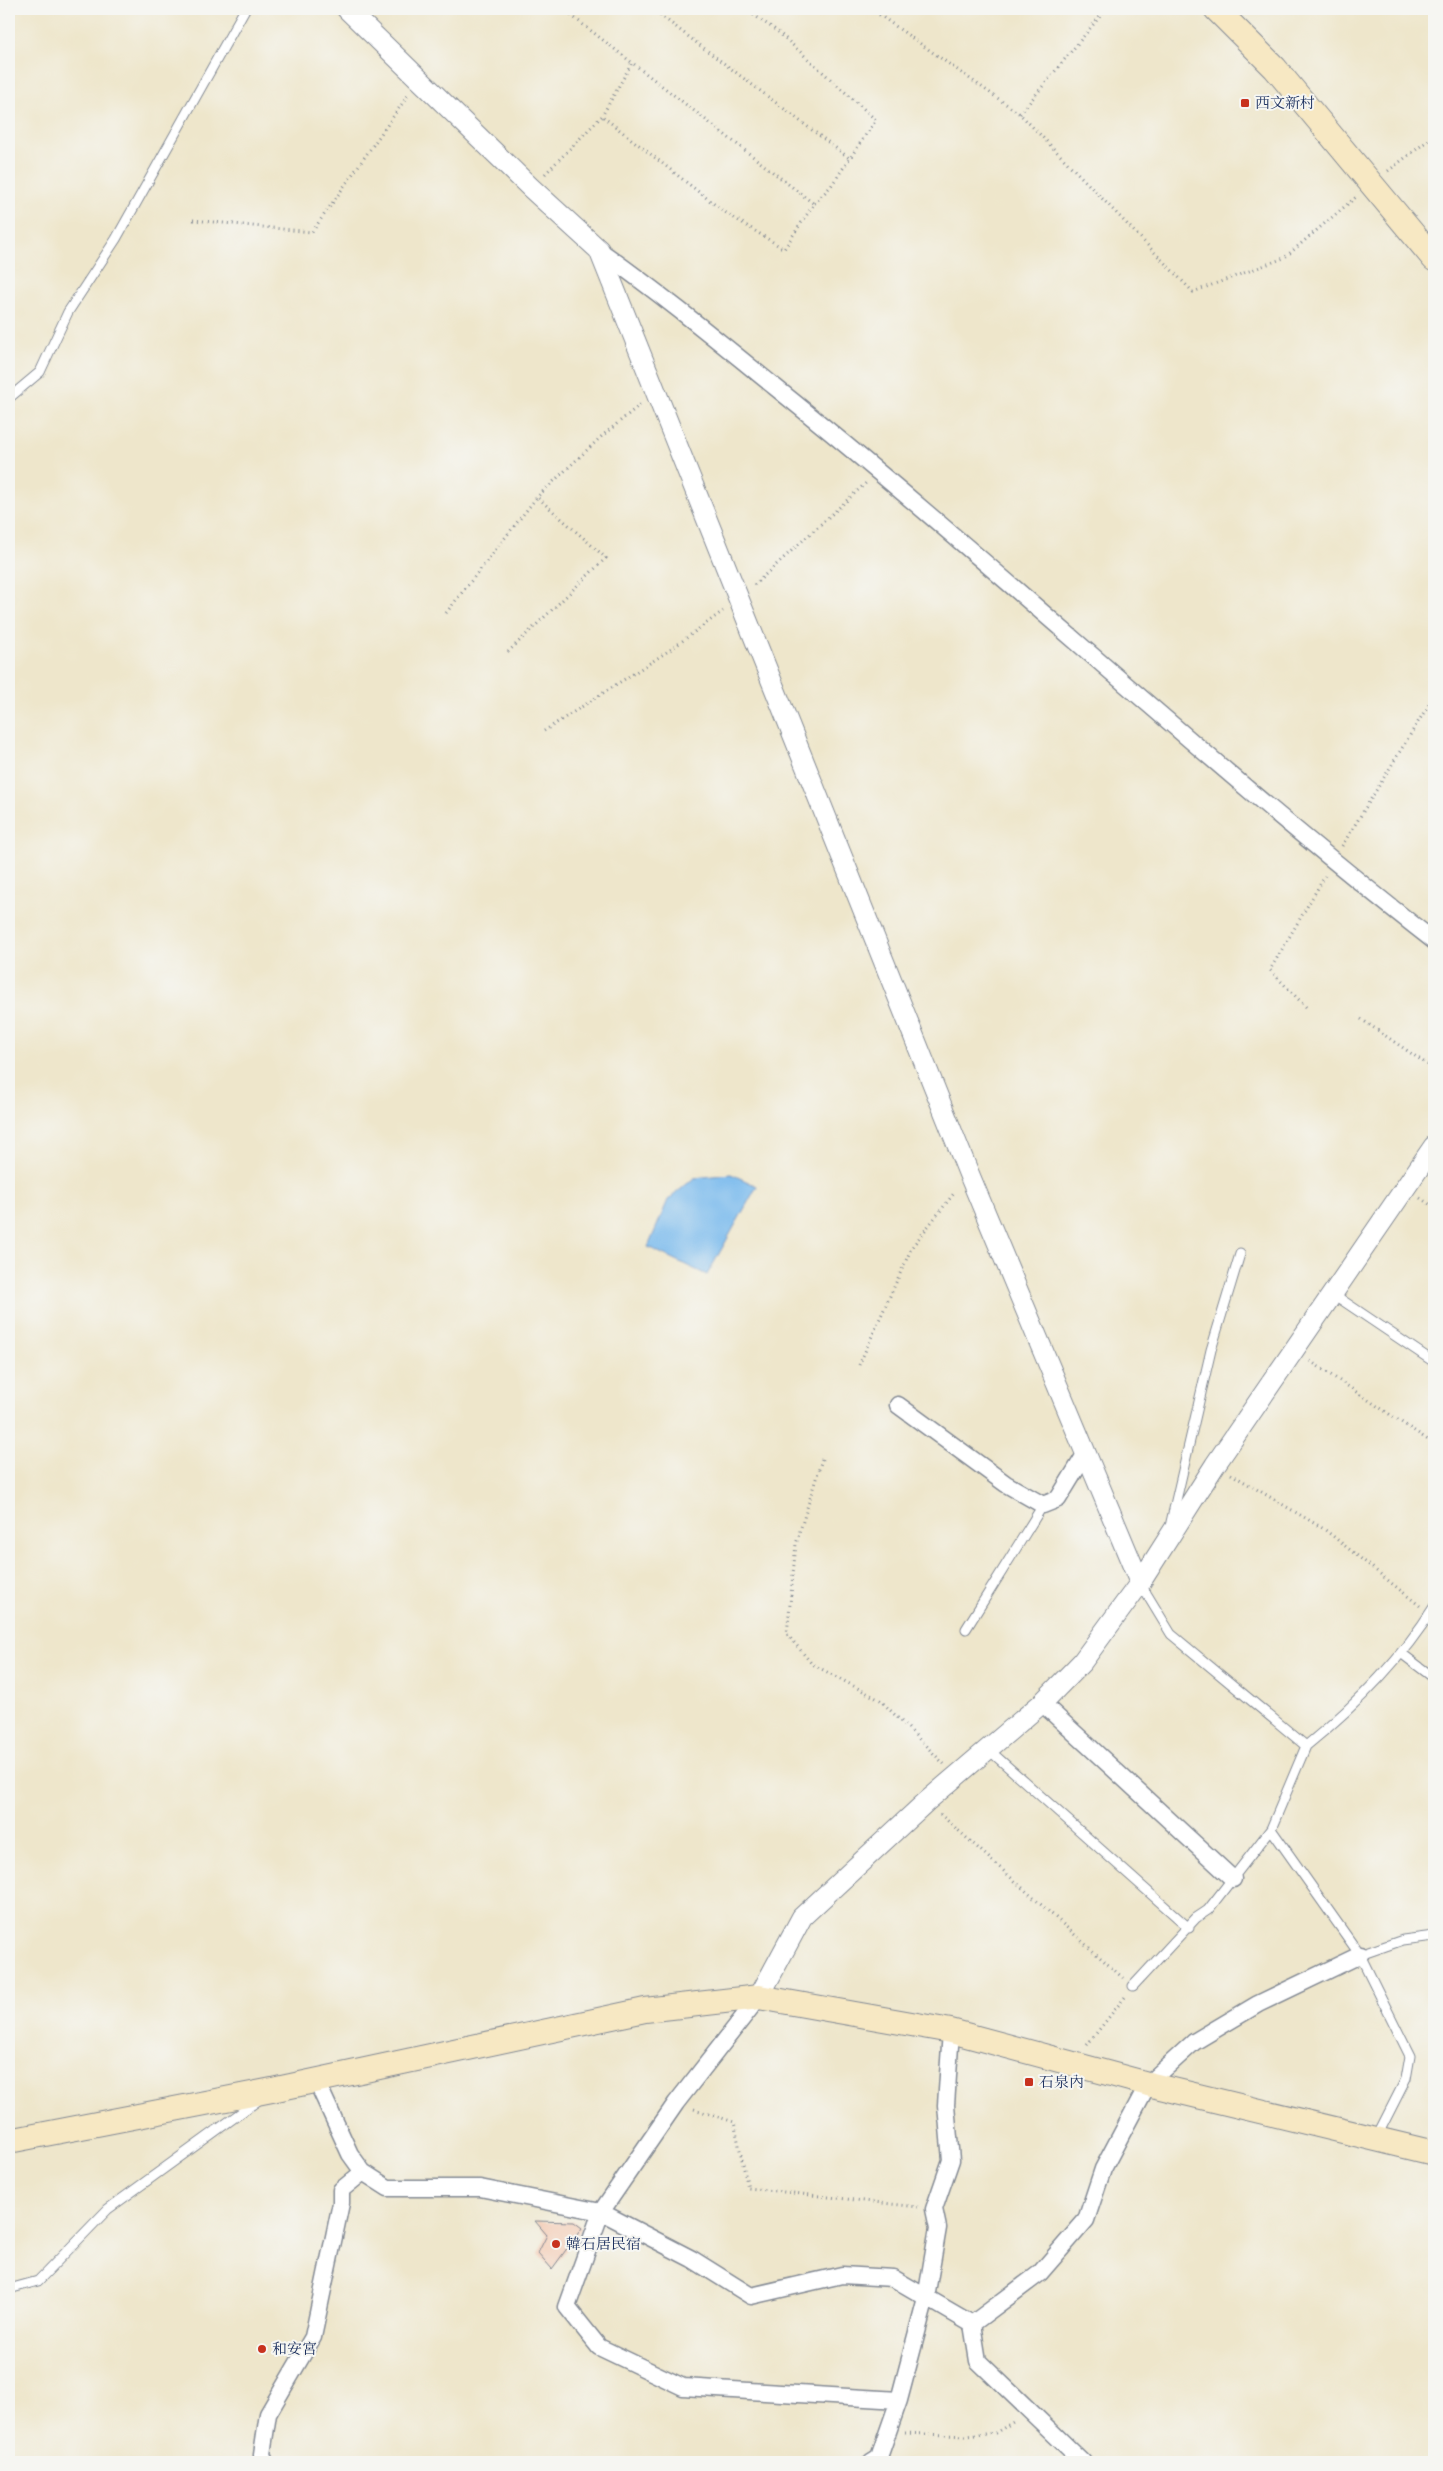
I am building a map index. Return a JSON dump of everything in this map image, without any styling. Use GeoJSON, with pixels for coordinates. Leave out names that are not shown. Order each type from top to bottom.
{"type":"FeatureCollection","features":[{"type":"Feature","properties":{"kind":"main road"},"geometry":{"type":"LineString","coordinates":[[1216,9],[1275,68],[1434,259]]}},
{"type":"Feature","properties":{"kind":"main road"},"geometry":{"type":"LineString","coordinates":[[9,2141],[272,2090],[645,2010],[759,1997],[951,2031],[1148,2084],[1434,2153]]}},
{"type":"Feature","properties":{"kind":"street"},"geometry":{"type":"LineString","coordinates":[[347,9],[531,188],[599,250],[654,289],[879,470],[1333,862],[1434,941]]}},
{"type":"Feature","properties":{"kind":"street"},"geometry":{"type":"LineString","coordinates":[[599,250],[969,1174],[1140,1582]]}},
{"type":"Feature","properties":{"kind":"street"},"geometry":{"type":"LineString","coordinates":[[899,2400],[683,2387],[599,2347],[567,2307],[601,2212],[676,2103],[759,1997],[802,1917],[926,1802],[1042,1703],[1082,1662],[1140,1582],[1215,1465],[1434,1146]]}},
{"type":"Feature","properties":{"kind":"street"},"geometry":{"type":"LineString","coordinates":[[898,1405],[1006,1484],[1043,1504],[1058,1499],[1086,1453]]}},
{"type":"Feature","properties":{"kind":"street"},"geometry":{"type":"LineString","coordinates":[[1042,1703],[1233,1879]]}},
{"type":"Feature","properties":{"kind":"street"},"geometry":{"type":"LineString","coordinates":[[972,2324],[1040,2273],[1086,2220],[1103,2168],[1148,2084],[1194,2042],[1258,2004],[1360,1955]]}},
{"type":"Feature","properties":{"kind":"street"},"geometry":{"type":"LineString","coordinates":[[871,2462],[879,2457],[899,2400],[926,2298],[938,2228],[934,2208],[951,2160],[946,2105],[951,2031]]}},
{"type":"Feature","properties":{"kind":"street"},"geometry":{"type":"LineString","coordinates":[[316,2080],[350,2154],[363,2172],[388,2188],[480,2188],[601,2212],[692,2259],[751,2296],[842,2275],[893,2278],[972,2324]]}},
{"type":"Feature","properties":{"kind":"street"},"geometry":{"type":"LineString","coordinates":[[265,2462],[262,2454],[268,2414],[313,2337],[341,2204],[341,2190],[363,2172]]}},
{"type":"Feature","properties":{"kind":"street"},"geometry":{"type":"LineString","coordinates":[[972,2324],[978,2360],[1083,2462]]}},
{"type":"Feature","properties":{"kind":"lane"},"geometry":{"type":"LineString","coordinates":[[9,398],[40,372],[68,312],[116,239],[245,9]]}},
{"type":"Feature","properties":{"kind":"lane"},"geometry":{"type":"LineString","coordinates":[[1167,1539],[1211,1350],[1240,1254]]}},
{"type":"Feature","properties":{"kind":"lane"},"geometry":{"type":"LineString","coordinates":[[1333,1294],[1434,1362]]}},
{"type":"Feature","properties":{"kind":"lane"},"geometry":{"type":"LineString","coordinates":[[966,1629],[1043,1504]]}},
{"type":"Feature","properties":{"kind":"lane"},"geometry":{"type":"LineString","coordinates":[[1140,1582],[1171,1634],[1306,1746]]}},
{"type":"Feature","properties":{"kind":"lane"},"geometry":{"type":"LineString","coordinates":[[1133,1986],[1189,1928],[1196,1918],[1208,1910],[1272,1829],[1306,1746],[1341,1717],[1401,1653],[1432,1618],[1434,1607]]}},
{"type":"Feature","properties":{"kind":"lane"},"geometry":{"type":"LineString","coordinates":[[1401,1653],[1434,1678]]}},
{"type":"Feature","properties":{"kind":"lane"},"geometry":{"type":"LineString","coordinates":[[989,1750],[1189,1928]]}},
{"type":"Feature","properties":{"kind":"lane"},"geometry":{"type":"LineString","coordinates":[[1272,1829],[1360,1955],[1410,2056],[1406,2079],[1376,2139]]}},
{"type":"Feature","properties":{"kind":"lane"},"geometry":{"type":"LineString","coordinates":[[1360,1955],[1403,1940],[1434,1936]]}},
{"type":"Feature","properties":{"kind":"lane"},"geometry":{"type":"LineString","coordinates":[[9,2290],[38,2281],[108,2209],[272,2090]]}},
{"type":"Feature","properties":{"kind":"path"},"geometry":{"type":"LineString","coordinates":[[563,9],[814,204]]}},
{"type":"Feature","properties":{"kind":"path"},"geometry":{"type":"LineString","coordinates":[[602,116],[723,212],[784,249],[814,204],[830,186],[876,120],[777,31],[745,9]]}},
{"type":"Feature","properties":{"kind":"path"},"geometry":{"type":"LineString","coordinates":[[871,9],[1020,114],[1193,292],[1284,258],[1372,184],[1434,136]]}},
{"type":"Feature","properties":{"kind":"path"},"geometry":{"type":"LineString","coordinates":[[1020,114],[1106,9]]}},
{"type":"Feature","properties":{"kind":"path"},"geometry":{"type":"LineString","coordinates":[[660,15],[848,158]]}},
{"type":"Feature","properties":{"kind":"path"},"geometry":{"type":"LineString","coordinates":[[531,188],[602,116],[633,62]]}},
{"type":"Feature","properties":{"kind":"path"},"geometry":{"type":"LineString","coordinates":[[193,220],[312,232],[419,79]]}},
{"type":"Feature","properties":{"kind":"path"},"geometry":{"type":"LineString","coordinates":[[446,613],[538,497],[602,436],[656,392]]}},
{"type":"Feature","properties":{"kind":"path"},"geometry":{"type":"LineString","coordinates":[[544,731],[670,650],[739,599],[879,470]]}},
{"type":"Feature","properties":{"kind":"path"},"geometry":{"type":"LineString","coordinates":[[508,652],[606,558],[538,497]]}},
{"type":"Feature","properties":{"kind":"path"},"geometry":{"type":"LineString","coordinates":[[1429,704],[1434,708]]}},
{"type":"Feature","properties":{"kind":"path"},"geometry":{"type":"LineString","coordinates":[[1361,1019],[1434,1069]]}},
{"type":"Feature","properties":{"kind":"path"},"geometry":{"type":"LineString","coordinates":[[859,1365],[912,1247],[969,1174]]}},
{"type":"Feature","properties":{"kind":"path"},"geometry":{"type":"LineString","coordinates":[[1294,1350],[1434,1444]]}},
{"type":"Feature","properties":{"kind":"path"},"geometry":{"type":"LineString","coordinates":[[822,1459],[796,1544],[787,1634],[812,1664],[880,1700],[957,1777]]}},
{"type":"Feature","properties":{"kind":"path"},"geometry":{"type":"LineString","coordinates":[[1215,1465],[1324,1529],[1412,1598],[1432,1618]]}},
{"type":"Feature","properties":{"kind":"path"},"geometry":{"type":"LineString","coordinates":[[926,1802],[1133,1986],[1073,2063]]}},
{"type":"Feature","properties":{"kind":"path"},"geometry":{"type":"LineString","coordinates":[[676,2103],[734,2122],[748,2188],[934,2208]]}},
{"type":"Feature","properties":{"kind":"path"},"geometry":{"type":"LineString","coordinates":[[888,2432],[958,2436],[995,2433],[1031,2412]]}},
{"type":"Feature","properties":{"kind":"water"},"geometry":{"type":"Polygon","coordinates":[[[731,1174],[757,1186],[707,1275],[648,1247],[668,1200],[694,1178],[731,1174]]]}},
{"type":"Feature","properties":{"kind":"building","name":"韓石居民宿"},"geometry":{"type":"Polygon","coordinates":[[[535,2221],[574,2222],[582,2228],[552,2269],[538,2253],[547,2235],[535,2221]]]}},
{"type":"Feature","properties":{"kind":"place","name":"西文新村"},"geometry":{"type":"Point","coordinates":[1245,103]}},
{"type":"Feature","properties":{"kind":"place","name":"石泉內"},"geometry":{"type":"Point","coordinates":[1029,2082]}},
{"type":"Feature","properties":{"kind":"place","name":"韓石居民宿"},"geometry":{"type":"Point","coordinates":[556,2244]}},
{"type":"Feature","properties":{"kind":"place","name":"和安宮"},"geometry":{"type":"Point","coordinates":[262,2349]}}]}
